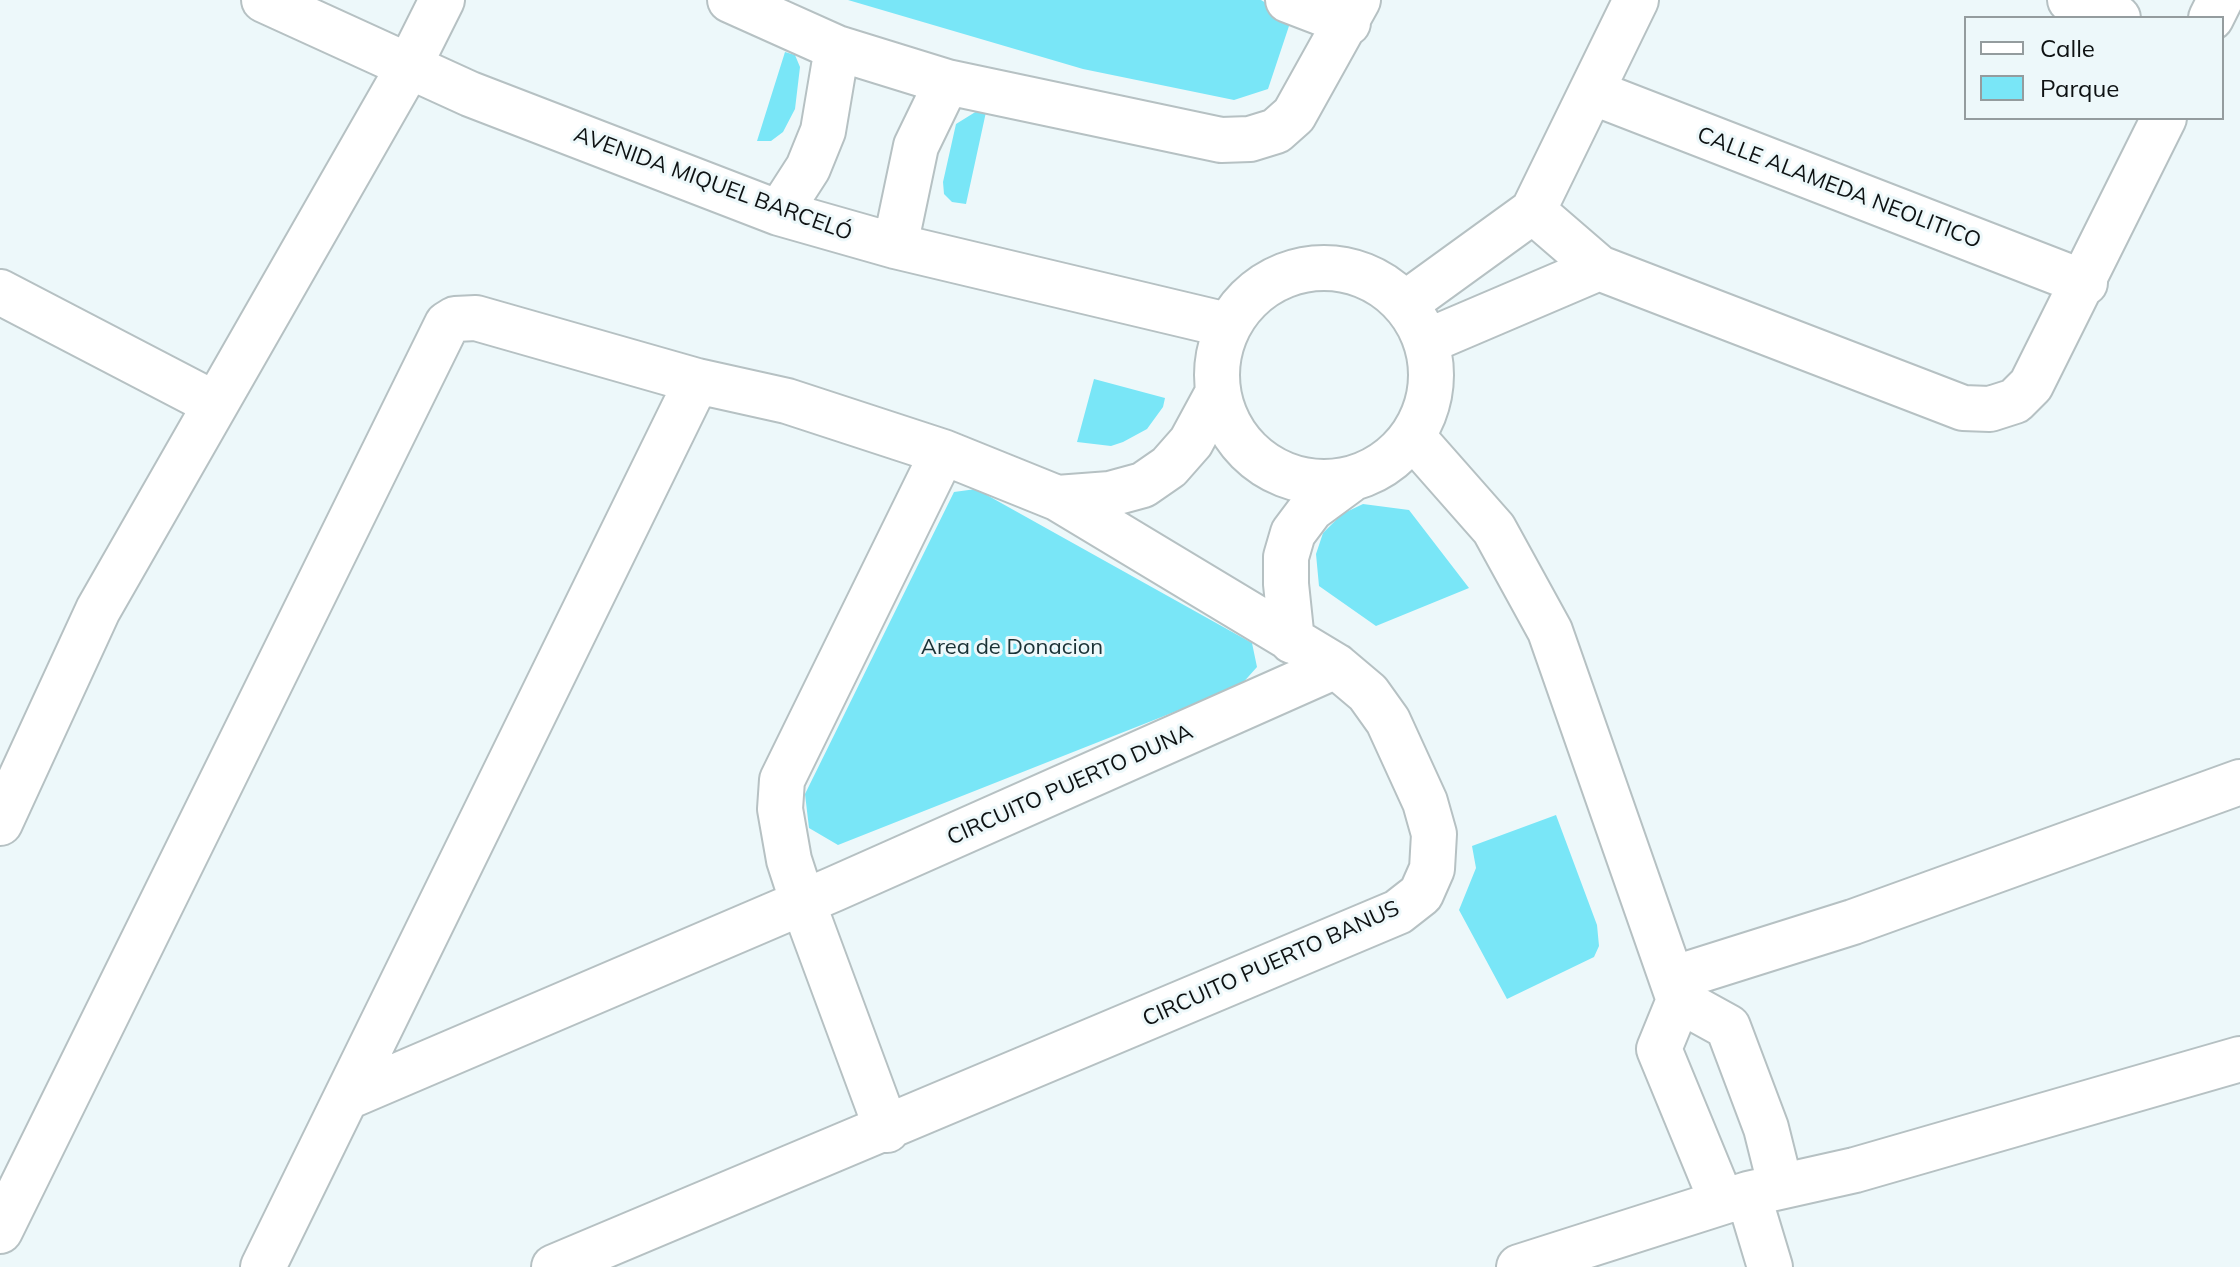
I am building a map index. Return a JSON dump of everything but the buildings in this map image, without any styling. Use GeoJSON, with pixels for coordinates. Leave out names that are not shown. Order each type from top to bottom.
{"type":"FeatureCollection","features":[{"type":"Feature","properties":{"kind":"street","name":"AVENIDA MIQUEL BARCELÓ"},"geometry":{"type":"LineString","coordinates":[[264,0],[408,68],[779,213],[895,246],[1227,325]]}},
{"type":"Feature","properties":{"kind":"street"},"geometry":{"type":"LineString","coordinates":[[0,823],[98,610],[408,68],[442,0]]}},
{"type":"Feature","properties":{"kind":"street"},"geometry":{"type":"LineString","coordinates":[[730,0],[837,48],[947,82],[1221,140],[1250,139],[1276,131],[1294,115],[1353,11],[1288,0]]}},
{"type":"Feature","properties":{"kind":"street"},"geometry":{"type":"LineString","coordinates":[[1406,303],[1533,211],[1636,0]]}},
{"type":"Feature","properties":{"kind":"street"},"geometry":{"type":"LineString","coordinates":[[2070,0],[2113,16]]}},
{"type":"Feature","properties":{"kind":"street"},"geometry":{"type":"LineString","coordinates":[[779,213],[808,168],[823,131],[837,48]]}},
{"type":"Feature","properties":{"kind":"street"},"geometry":{"type":"LineString","coordinates":[[895,246],[916,146],[947,82]]}},
{"type":"Feature","properties":{"kind":"street","name":"CALLE ALAMEDA NEOLITICO"},"geometry":{"type":"LineString","coordinates":[[1592,92],[2085,283]]}},
{"type":"Feature","properties":{"kind":"street"},"geometry":{"type":"LineString","coordinates":[[1533,211],[1599,268],[1963,408],[1990,409],[2015,401],[2031,385],[2085,283],[2163,120]]}},
{"type":"Feature","properties":{"kind":"street"},"geometry":{"type":"LineString","coordinates":[[1292,641],[1286,557],[1293,533],[1311,509],[1378,464],[1412,436],[1419,428],[1433,385],[1428,341],[1406,303],[1376,280],[1339,268],[1306,268],[1274,279],[1247,299],[1227,325],[1217,357],[1217,394],[1229,427],[1250,455],[1270,468],[1314,483],[1349,481]]}},
{"type":"Feature","properties":{"kind":"street"},"geometry":{"type":"LineString","coordinates":[[1428,341],[1599,268]]}},
{"type":"Feature","properties":{"kind":"street"},"geometry":{"type":"LineString","coordinates":[[0,292],[215,404]]}},
{"type":"Feature","properties":{"kind":"street","name":"CIRCUITO PUERTO BANUS"},"geometry":{"type":"LineString","coordinates":[[0,1231],[447,324],[455,319],[476,318],[697,381],[787,401],[943,452],[1057,498],[1336,666],[1368,693],[1388,721],[1425,802],[1434,834],[1432,857],[1421,894],[1398,912],[887,1130],[554,1267]]}},
{"type":"Feature","properties":{"kind":"street"},"geometry":{"type":"LineString","coordinates":[[263,1267],[350,1096],[697,381]]}},
{"type":"Feature","properties":{"kind":"street"},"geometry":{"type":"LineString","coordinates":[[1057,498],[1110,494],[1143,485],[1169,467],[1191,442],[1217,394]]}},
{"type":"Feature","properties":{"kind":"street"},"geometry":{"type":"LineString","coordinates":[[1412,436],[1494,529],[1550,631],[1675,989],[1659,1049],[1750,1194],[1770,1267]]}},
{"type":"Feature","properties":{"kind":"street"},"geometry":{"type":"LineString","coordinates":[[887,1130],[789,860],[780,809],[782,780],[943,452]]}},
{"type":"Feature","properties":{"kind":"street","name":"CIRCUITO PUERTO DUNA"},"geometry":{"type":"LineString","coordinates":[[350,1096],[803,903],[1336,666]]}},
{"type":"Feature","properties":{"kind":"street"},"geometry":{"type":"LineString","coordinates":[[1675,989],[2240,782]]}},
{"type":"Feature","properties":{"kind":"street"},"geometry":{"type":"LineString","coordinates":[[1675,989],[1728,1027],[1766,1128],[1750,1194]]}},
{"type":"Feature","properties":{"kind":"street"},"geometry":{"type":"LineString","coordinates":[[1519,1267],[1750,1194],[1855,1170],[2240,1059]]}},
{"type":"Feature","properties":{"kind":"green space"},"geometry":{"type":"Polygon","coordinates":[[[848,0],[1261,0],[1286,15],[1289,26],[1268,89],[1234,100],[1083,69],[848,0]]]}},
{"type":"Feature","properties":{"kind":"green space"},"geometry":{"type":"Polygon","coordinates":[[[785,52],[795,55],[800,67],[795,109],[783,132],[771,141],[757,141],[785,52]]]}},
{"type":"Feature","properties":{"kind":"green space"},"geometry":{"type":"Polygon","coordinates":[[[977,111],[986,112],[966,204],[952,202],[944,194],[943,182],[956,124],[977,111]]]}},
{"type":"Feature","properties":{"kind":"green space"},"geometry":{"type":"Polygon","coordinates":[[[1094,379],[1165,398],[1163,407],[1147,429],[1123,442],[1111,446],[1077,442],[1094,379]]]}},
{"type":"Feature","properties":{"kind":"green space","name":"Area de Donacion"},"geometry":{"type":"Polygon","coordinates":[[[976,489],[1252,643],[1257,667],[1240,686],[838,845],[809,828],[805,794],[954,492],[976,489]]]}},
{"type":"Feature","properties":{"kind":"green space"},"geometry":{"type":"Polygon","coordinates":[[[1363,504],[1409,510],[1469,588],[1376,626],[1319,586],[1316,554],[1323,533],[1342,514],[1363,504]]]}},
{"type":"Feature","properties":{"kind":"green space"},"geometry":{"type":"Polygon","coordinates":[[[1556,815],[1597,925],[1599,946],[1594,957],[1507,999],[1459,910],[1476,868],[1472,846],[1556,815]]]}}]}
